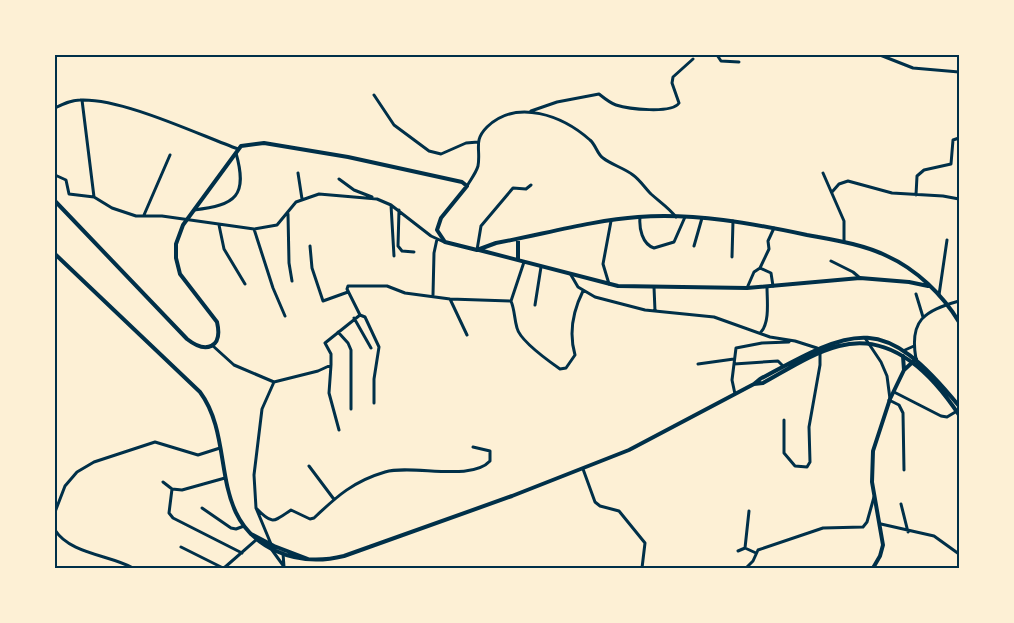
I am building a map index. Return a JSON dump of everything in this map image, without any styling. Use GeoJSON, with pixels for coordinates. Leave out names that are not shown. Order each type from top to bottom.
{"type":"FeatureCollection","features":[{"type":"Feature","properties":{"kind":"street"},"geometry":{"type":"LineString","coordinates":[[717,55],[721,61],[739,62]]}},
{"type":"Feature","properties":{"kind":"street"},"geometry":{"type":"LineString","coordinates":[[771,55],[782,55]]}},
{"type":"Feature","properties":{"kind":"street"},"geometry":{"type":"LineString","coordinates":[[882,56],[912,68],[959,72]]}},
{"type":"Feature","properties":{"kind":"street"},"geometry":{"type":"LineString","coordinates":[[531,112],[557,102],[599,94],[621,106],[650,110],[673,108],[679,103],[672,83],[673,77],[693,59]]}},
{"type":"Feature","properties":{"kind":"street"},"geometry":{"type":"LineString","coordinates":[[374,95],[390,121],[429,151],[441,154],[466,143],[478,142]]}},
{"type":"Feature","properties":{"kind":"street"},"geometry":{"type":"LineString","coordinates":[[82,100],[94,197]]}},
{"type":"Feature","properties":{"kind":"street"},"geometry":{"type":"LineString","coordinates":[[55,108],[82,100],[119,105],[237,151]]}},
{"type":"Feature","properties":{"kind":"street"},"geometry":{"type":"LineString","coordinates":[[445,242],[438,233],[438,225],[445,212],[467,186],[478,165],[478,142],[485,129],[502,117],[516,112],[531,112],[550,117],[582,134],[593,143],[601,156],[634,175],[676,217]]}},
{"type":"Feature","properties":{"kind":"street"},"geometry":{"type":"LineString","coordinates":[[916,195],[917,176],[924,170],[951,164],[954,140],[959,138]]}},
{"type":"Feature","properties":{"kind":"street"},"geometry":{"type":"LineString","coordinates":[[55,201],[187,339],[197,346],[205,348],[213,346],[217,340],[219,330],[217,322],[177,268],[176,244],[187,220],[237,151],[249,144],[273,144],[348,156],[448,178],[467,186]]}},
{"type":"Feature","properties":{"kind":"street"},"geometry":{"type":"LineString","coordinates":[[194,210],[224,204],[234,199],[240,192],[242,173],[237,151]]}},
{"type":"Feature","properties":{"kind":"street"},"geometry":{"type":"LineString","coordinates":[[144,215],[170,155]]}},
{"type":"Feature","properties":{"kind":"street"},"geometry":{"type":"LineString","coordinates":[[298,172],[302,200]]}},
{"type":"Feature","properties":{"kind":"street"},"geometry":{"type":"LineString","coordinates":[[823,173],[844,221],[844,242]]}},
{"type":"Feature","properties":{"kind":"street"},"geometry":{"type":"LineString","coordinates":[[55,175],[66,180],[69,194],[94,197],[112,208],[136,216],[144,215],[254,229],[277,225],[296,202],[326,194],[377,199]]}},
{"type":"Feature","properties":{"kind":"street"},"geometry":{"type":"LineString","coordinates":[[338,180],[354,190],[392,205],[437,239],[609,285],[747,288],[860,278],[909,282],[930,286]]}},
{"type":"Feature","properties":{"kind":"street"},"geometry":{"type":"LineString","coordinates":[[832,192],[838,184],[848,182],[885,192],[959,199]]}},
{"type":"Feature","properties":{"kind":"street"},"geometry":{"type":"LineString","coordinates":[[478,250],[479,230],[490,215],[513,188],[526,189],[531,185]]}},
{"type":"Feature","properties":{"kind":"street"},"geometry":{"type":"LineString","coordinates":[[392,205],[394,256]]}},
{"type":"Feature","properties":{"kind":"street"},"geometry":{"type":"LineString","coordinates":[[399,210],[398,246],[402,251],[414,252]]}},
{"type":"Feature","properties":{"kind":"street"},"geometry":{"type":"LineString","coordinates":[[288,213],[289,263],[292,281]]}},
{"type":"Feature","properties":{"kind":"street"},"geometry":{"type":"LineString","coordinates":[[640,217],[640,229],[646,243],[654,248],[674,242],[685,217]]}},
{"type":"Feature","properties":{"kind":"street"},"geometry":{"type":"LineString","coordinates":[[478,250],[496,243],[640,217],[733,220],[844,242],[886,255],[930,286],[947,304],[959,322]]}},
{"type":"Feature","properties":{"kind":"street"},"geometry":{"type":"LineString","coordinates":[[694,246],[702,218]]}},
{"type":"Feature","properties":{"kind":"street"},"geometry":{"type":"LineString","coordinates":[[732,258],[733,220]]}},
{"type":"Feature","properties":{"kind":"street"},"geometry":{"type":"LineString","coordinates":[[609,285],[603,264],[611,221]]}},
{"type":"Feature","properties":{"kind":"street"},"geometry":{"type":"LineString","coordinates":[[219,225],[224,249],[245,284]]}},
{"type":"Feature","properties":{"kind":"street"},"geometry":{"type":"LineString","coordinates":[[747,288],[754,272],[760,268],[769,249],[768,239],[774,228]]}},
{"type":"Feature","properties":{"kind":"street"},"geometry":{"type":"LineString","coordinates":[[254,229],[273,288],[285,316]]}},
{"type":"Feature","properties":{"kind":"street"},"geometry":{"type":"LineString","coordinates":[[433,295],[434,253],[437,239]]}},
{"type":"Feature","properties":{"kind":"street"},"geometry":{"type":"LineString","coordinates":[[518,239],[518,260]]}},
{"type":"Feature","properties":{"kind":"street"},"geometry":{"type":"LineString","coordinates":[[939,296],[947,240]]}},
{"type":"Feature","properties":{"kind":"street"},"geometry":{"type":"LineString","coordinates":[[496,243],[498,255]]}},
{"type":"Feature","properties":{"kind":"street"},"geometry":{"type":"LineString","coordinates":[[310,246],[312,268],[323,300],[348,292]]}},
{"type":"Feature","properties":{"kind":"street"},"geometry":{"type":"LineString","coordinates":[[55,254],[200,392],[211,408],[216,421],[231,504],[244,526],[257,539],[300,560],[330,559],[357,552],[583,469],[629,450],[754,384],[803,355],[837,341],[865,338],[884,340],[905,350],[952,401],[959,406]]}},
{"type":"Feature","properties":{"kind":"street"},"geometry":{"type":"LineString","coordinates":[[831,261],[853,272],[860,278]]}},
{"type":"Feature","properties":{"kind":"street"},"geometry":{"type":"LineString","coordinates":[[524,262],[511,301],[516,312],[517,328],[522,336],[560,369],[566,368],[575,355],[572,340],[574,316],[583,291]]}},
{"type":"Feature","properties":{"kind":"street"},"geometry":{"type":"LineString","coordinates":[[535,305],[542,267]]}},
{"type":"Feature","properties":{"kind":"street"},"geometry":{"type":"LineString","coordinates":[[760,268],[771,273],[773,287]]}},
{"type":"Feature","properties":{"kind":"street"},"geometry":{"type":"LineString","coordinates":[[909,282],[914,273]]}},
{"type":"Feature","properties":{"kind":"street"},"geometry":{"type":"LineString","coordinates":[[571,275],[583,291],[595,297],[655,312],[705,315],[760,332],[770,337],[817,348],[820,353],[815,399],[809,427],[810,462],[807,468],[795,466],[784,453],[784,420]]}},
{"type":"Feature","properties":{"kind":"street"},"geometry":{"type":"LineString","coordinates":[[374,403],[374,380],[380,347],[365,317],[360,315],[347,287],[352,284],[382,285],[405,293],[433,295],[450,299],[511,301]]}},
{"type":"Feature","properties":{"kind":"street"},"geometry":{"type":"LineString","coordinates":[[959,286],[959,294]]}},
{"type":"Feature","properties":{"kind":"street"},"geometry":{"type":"LineString","coordinates":[[654,287],[655,312]]}},
{"type":"Feature","properties":{"kind":"street"},"geometry":{"type":"LineString","coordinates":[[760,332],[764,328],[767,311],[767,287]]}},
{"type":"Feature","properties":{"kind":"street"},"geometry":{"type":"LineString","coordinates":[[916,294],[923,317]]}},
{"type":"Feature","properties":{"kind":"street"},"geometry":{"type":"LineString","coordinates":[[450,299],[467,335]]}},
{"type":"Feature","properties":{"kind":"street"},"geometry":{"type":"LineString","coordinates":[[873,568],[882,552],[881,524],[874,497],[873,451],[889,399],[904,370],[914,361],[917,326],[923,317],[947,304],[959,301]]}},
{"type":"Feature","properties":{"kind":"street"},"geometry":{"type":"LineString","coordinates":[[339,430],[329,393],[331,354],[325,343],[360,315]]}},
{"type":"Feature","properties":{"kind":"street"},"geometry":{"type":"LineString","coordinates":[[354,318],[371,348]]}},
{"type":"Feature","properties":{"kind":"street"},"geometry":{"type":"LineString","coordinates":[[338,332],[348,343],[351,350],[351,409]]}},
{"type":"Feature","properties":{"kind":"street"},"geometry":{"type":"LineString","coordinates":[[865,338],[881,362],[887,376],[889,399]]}},
{"type":"Feature","properties":{"kind":"street"},"geometry":{"type":"LineString","coordinates":[[735,394],[732,380],[735,349],[741,346],[780,341],[802,344]]}},
{"type":"Feature","properties":{"kind":"street"},"geometry":{"type":"LineString","coordinates":[[754,384],[763,383],[820,353],[839,346],[867,342],[883,345],[914,361]]}},
{"type":"Feature","properties":{"kind":"street"},"geometry":{"type":"LineString","coordinates":[[213,346],[234,365],[274,382],[318,371],[331,364]]}},
{"type":"Feature","properties":{"kind":"street"},"geometry":{"type":"LineString","coordinates":[[905,350],[914,346]]}},
{"type":"Feature","properties":{"kind":"street"},"geometry":{"type":"LineString","coordinates":[[803,355],[807,360]]}},
{"type":"Feature","properties":{"kind":"street"},"geometry":{"type":"LineString","coordinates":[[903,355],[904,370]]}},
{"type":"Feature","properties":{"kind":"street"},"geometry":{"type":"LineString","coordinates":[[698,364],[734,359]]}},
{"type":"Feature","properties":{"kind":"street"},"geometry":{"type":"LineString","coordinates":[[734,364],[778,361],[783,366]]}},
{"type":"Feature","properties":{"kind":"street"},"geometry":{"type":"LineString","coordinates":[[274,382],[262,409],[254,475],[256,508],[272,547],[284,568]]}},
{"type":"Feature","properties":{"kind":"street"},"geometry":{"type":"LineString","coordinates":[[894,392],[941,416],[947,417],[958,413],[952,401]]}},
{"type":"Feature","properties":{"kind":"street"},"geometry":{"type":"LineString","coordinates":[[889,399],[899,405],[903,413],[904,470]]}},
{"type":"Feature","properties":{"kind":"street"},"geometry":{"type":"LineString","coordinates":[[55,512],[65,486],[77,472],[94,462],[155,442],[198,455],[220,448]]}},
{"type":"Feature","properties":{"kind":"street"},"geometry":{"type":"LineString","coordinates":[[256,508],[264,517],[272,520],[280,519],[291,510],[310,519],[314,518],[333,498],[355,484],[384,472],[399,469],[469,471],[485,466],[490,461],[490,451],[473,447]]}},
{"type":"Feature","properties":{"kind":"street"},"geometry":{"type":"LineString","coordinates":[[309,466],[333,498]]}},
{"type":"Feature","properties":{"kind":"street"},"geometry":{"type":"LineString","coordinates":[[583,469],[595,502],[600,506],[618,511],[644,543],[642,568]]}},
{"type":"Feature","properties":{"kind":"street"},"geometry":{"type":"LineString","coordinates":[[163,482],[172,490],[182,490],[225,478]]}},
{"type":"Feature","properties":{"kind":"street"},"geometry":{"type":"LineString","coordinates":[[172,490],[169,513],[173,518],[242,553]]}},
{"type":"Feature","properties":{"kind":"street"},"geometry":{"type":"LineString","coordinates":[[746,568],[760,549],[786,539],[823,528],[859,529],[867,522],[874,497]]}},
{"type":"Feature","properties":{"kind":"street"},"geometry":{"type":"LineString","coordinates":[[901,504],[908,532]]}},
{"type":"Feature","properties":{"kind":"street"},"geometry":{"type":"LineString","coordinates":[[202,508],[231,528],[236,529],[244,526]]}},
{"type":"Feature","properties":{"kind":"street"},"geometry":{"type":"LineString","coordinates":[[745,548],[749,511]]}},
{"type":"Feature","properties":{"kind":"street"},"geometry":{"type":"LineString","coordinates":[[881,524],[901,527],[908,532],[934,536],[959,554]]}},
{"type":"Feature","properties":{"kind":"street"},"geometry":{"type":"LineString","coordinates":[[55,531],[90,554],[133,568]]}},
{"type":"Feature","properties":{"kind":"street"},"geometry":{"type":"LineString","coordinates":[[181,547],[223,568],[257,539]]}},
{"type":"Feature","properties":{"kind":"street"},"geometry":{"type":"LineString","coordinates":[[738,551],[745,548],[756,552]]}},
{"type":"Feature","properties":{"kind":"street"},"geometry":{"type":"LineString","coordinates":[[283,552],[284,568]]}}]}
